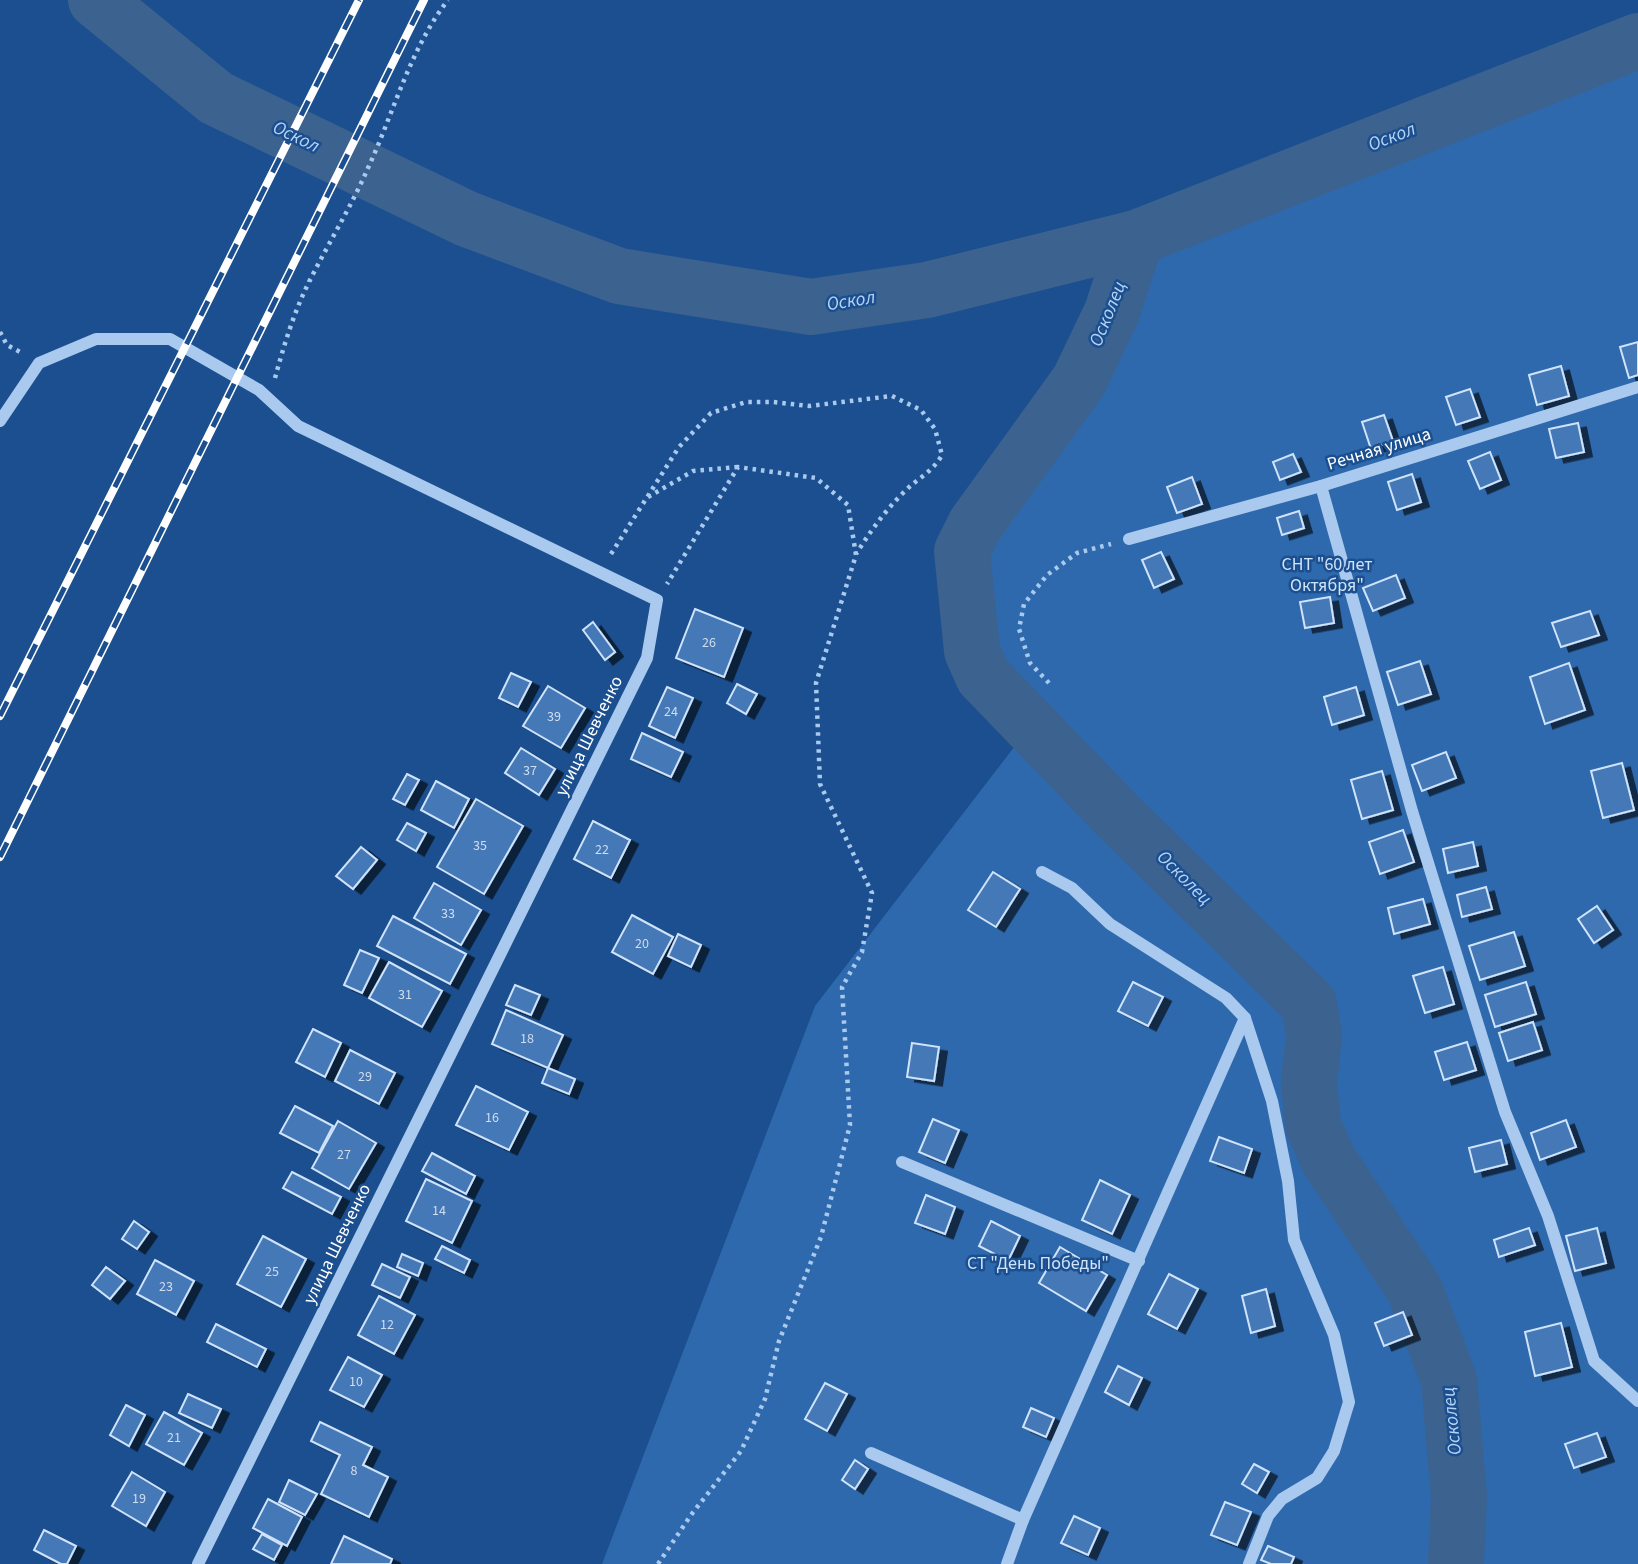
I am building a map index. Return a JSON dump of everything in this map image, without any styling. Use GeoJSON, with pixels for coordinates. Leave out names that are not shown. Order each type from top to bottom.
{"type":"FeatureCollection","features":[{"type":"Feature","properties":{"kind":"street"},"geometry":{"type":"LineString","coordinates":[[0,421],[39,363],[96,339],[170,339],[260,390],[298,426],[657,600]]}},
{"type":"Feature","properties":{"kind":"street","name":"Речная улица"},"geometry":{"type":"LineString","coordinates":[[1129,539],[1321,486],[1638,387]]}},
{"type":"Feature","properties":{"kind":"street"},"geometry":{"type":"LineString","coordinates":[[1321,486],[1412,811],[1505,1112],[1548,1216],[1594,1361],[1638,1401]]}},
{"type":"Feature","properties":{"kind":"street","name":"улица Шевченко"},"geometry":{"type":"LineString","coordinates":[[198,1564],[647,658],[657,600]]}},
{"type":"Feature","properties":{"kind":"street"},"geometry":{"type":"LineString","coordinates":[[1042,872],[1072,888],[1110,924],[1226,998],[1245,1018],[1272,1101],[1288,1181],[1294,1240],[1334,1335],[1349,1402],[1334,1451],[1317,1478],[1282,1499],[1268,1516],[1249,1564]]}},
{"type":"Feature","properties":{"kind":"street"},"geometry":{"type":"LineString","coordinates":[[1007,1564],[1023,1520],[1245,1018]]}},
{"type":"Feature","properties":{"kind":"street"},"geometry":{"type":"LineString","coordinates":[[902,1162],[1139,1261]]}},
{"type":"Feature","properties":{"kind":"street"},"geometry":{"type":"LineString","coordinates":[[870,1453],[1023,1520]]}},
{"type":"Feature","properties":{"kind":"path"},"geometry":{"type":"LineString","coordinates":[[269,398],[285,343],[308,284],[357,193],[382,139],[402,84],[436,16],[449,0]]}},
{"type":"Feature","properties":{"kind":"path"},"geometry":{"type":"LineString","coordinates":[[0,332],[7,345],[39,363]]}},
{"type":"Feature","properties":{"kind":"path"},"geometry":{"type":"LineString","coordinates":[[598,572],[679,447],[711,413],[746,402],[809,406],[892,396],[921,410],[935,429],[942,455],[935,468],[906,490],[881,517],[856,555],[816,683],[820,783],[872,893],[862,952],[842,988],[850,1125],[821,1237],[779,1341],[765,1399],[741,1451],[691,1515],[658,1564]]}},
{"type":"Feature","properties":{"kind":"path"},"geometry":{"type":"LineString","coordinates":[[646,499],[693,471],[738,467],[816,478],[848,505],[856,555]]}},
{"type":"Feature","properties":{"kind":"path"},"geometry":{"type":"LineString","coordinates":[[657,600],[738,467]]}},
{"type":"Feature","properties":{"kind":"path"},"geometry":{"type":"LineString","coordinates":[[1049,683],[1030,663],[1019,629],[1024,604],[1048,575],[1077,553],[1129,539]]}},
{"type":"Feature","properties":{"kind":"green space","name":"СНТ \"60 лет Октября\""},"geometry":{"type":"Polygon","coordinates":[[[1638,50],[1638,1564],[1466,1564],[1466,1459],[1457,1372],[1424,1283],[1336,1151],[1317,1082],[1319,1003],[988,673],[974,623],[968,554],[1104,348],[1120,313],[1140,247],[1638,50]]]}},
{"type":"Feature","properties":{"kind":"green space","name":"СТ \"День Победы\""},"geometry":{"type":"Polygon","coordinates":[[[1028,729],[1303,1007],[1309,1035],[1305,1059],[1305,1116],[1320,1161],[1407,1290],[1442,1380],[1451,1466],[1448,1564],[602,1564],[815,1006],[1028,729]]]}},
{"type":"Feature","properties":{"kind":"building"},"geometry":{"type":"Polygon","coordinates":[[[1638,342],[1638,375],[1629,378],[1620,347],[1638,342]]]}},
{"type":"Feature","properties":{"kind":"building"},"geometry":{"type":"Polygon","coordinates":[[[1561,366],[1569,396],[1537,405],[1529,375],[1561,366]]]}},
{"type":"Feature","properties":{"kind":"building"},"geometry":{"type":"Polygon","coordinates":[[[1470,389],[1480,417],[1456,425],[1446,397],[1470,389]]]}},
{"type":"Feature","properties":{"kind":"building"},"geometry":{"type":"Polygon","coordinates":[[[1384,415],[1393,441],[1371,449],[1362,422],[1384,415]]]}},
{"type":"Feature","properties":{"kind":"building"},"geometry":{"type":"Polygon","coordinates":[[[1578,423],[1584,452],[1556,458],[1549,429],[1578,423]]]}},
{"type":"Feature","properties":{"kind":"building"},"geometry":{"type":"Polygon","coordinates":[[[1490,452],[1501,480],[1480,489],[1468,461],[1490,452]]]}},
{"type":"Feature","properties":{"kind":"building"},"geometry":{"type":"Polygon","coordinates":[[[1293,454],[1301,472],[1280,480],[1273,462],[1293,454]]]}},
{"type":"Feature","properties":{"kind":"building"},"geometry":{"type":"Polygon","coordinates":[[[1412,474],[1421,502],[1397,510],[1388,482],[1412,474]]]}},
{"type":"Feature","properties":{"kind":"building"},"geometry":{"type":"Polygon","coordinates":[[[1192,477],[1202,504],[1177,513],[1167,487],[1192,477]]]}},
{"type":"Feature","properties":{"kind":"building"},"geometry":{"type":"Polygon","coordinates":[[[1299,511],[1304,528],[1282,535],[1277,518],[1299,511]]]}},
{"type":"Feature","properties":{"kind":"building"},"geometry":{"type":"Polygon","coordinates":[[[1161,552],[1174,579],[1154,588],[1142,560],[1161,552]]]}},
{"type":"Feature","properties":{"kind":"building"},"geometry":{"type":"Polygon","coordinates":[[[1396,575],[1405,598],[1373,611],[1363,588],[1396,575]]]}},
{"type":"Feature","properties":{"kind":"building"},"geometry":{"type":"Polygon","coordinates":[[[1330,597],[1334,623],[1305,628],[1300,602],[1330,597]]]}},
{"type":"Feature","properties":{"kind":"building"},"geometry":{"type":"Polygon","coordinates":[[[695,609],[743,628],[724,677],[676,658],[695,609]]]}},
{"type":"Feature","properties":{"kind":"building"},"geometry":{"type":"Polygon","coordinates":[[[1590,611],[1599,635],[1561,647],[1552,623],[1590,611]]]}},
{"type":"Feature","properties":{"kind":"building"},"geometry":{"type":"Polygon","coordinates":[[[593,622],[615,652],[605,660],[583,630],[593,622]]]}},
{"type":"Feature","properties":{"kind":"building"},"geometry":{"type":"Polygon","coordinates":[[[1420,661],[1431,694],[1398,705],[1387,672],[1420,661]]]}},
{"type":"Feature","properties":{"kind":"building"},"geometry":{"type":"Polygon","coordinates":[[[1569,663],[1585,710],[1545,724],[1530,677],[1569,663]]]}},
{"type":"Feature","properties":{"kind":"building"},"geometry":{"type":"Polygon","coordinates":[[[511,673],[531,682],[518,707],[499,698],[511,673]]]}},
{"type":"Feature","properties":{"kind":"building"},"geometry":{"type":"Polygon","coordinates":[[[737,684],[757,694],[746,714],[727,703],[737,684]]]}},
{"type":"Feature","properties":{"kind":"building"},"geometry":{"type":"Polygon","coordinates":[[[548,686],[585,708],[561,748],[523,726],[548,686]]]}},
{"type":"Feature","properties":{"kind":"building"},"geometry":{"type":"Polygon","coordinates":[[[667,687],[693,698],[675,738],[649,726],[667,687]]]}},
{"type":"Feature","properties":{"kind":"building"},"geometry":{"type":"Polygon","coordinates":[[[1356,687],[1364,715],[1332,725],[1324,697],[1356,687]]]}},
{"type":"Feature","properties":{"kind":"building"},"geometry":{"type":"Polygon","coordinates":[[[642,733],[683,752],[671,777],[631,759],[642,733]]]}},
{"type":"Feature","properties":{"kind":"building"},"geometry":{"type":"Polygon","coordinates":[[[521,748],[555,769],[539,795],[505,773],[521,748]]]}},
{"type":"Feature","properties":{"kind":"building"},"geometry":{"type":"Polygon","coordinates":[[[1446,752],[1456,778],[1422,791],[1412,765],[1446,752]]]}},
{"type":"Feature","properties":{"kind":"building"},"geometry":{"type":"Polygon","coordinates":[[[1622,763],[1634,810],[1603,818],[1591,771],[1622,763]]]}},
{"type":"Feature","properties":{"kind":"building"},"geometry":{"type":"Polygon","coordinates":[[[1382,771],[1393,810],[1362,819],[1351,780],[1382,771]]]}},
{"type":"Feature","properties":{"kind":"building"},"geometry":{"type":"Polygon","coordinates":[[[407,774],[419,780],[405,805],[393,799],[407,774]]]}},
{"type":"Feature","properties":{"kind":"building"},"geometry":{"type":"Polygon","coordinates":[[[436,781],[469,799],[454,828],[421,810],[436,781]]]}},
{"type":"Feature","properties":{"kind":"building"},"geometry":{"type":"Polygon","coordinates":[[[476,799],[523,826],[484,894],[437,867],[476,799]]]}},
{"type":"Feature","properties":{"kind":"building"},"geometry":{"type":"Polygon","coordinates":[[[593,821],[630,840],[611,878],[574,859],[593,821]]]}},
{"type":"Feature","properties":{"kind":"building"},"geometry":{"type":"Polygon","coordinates":[[[407,823],[426,833],[416,851],[397,840],[407,823]]]}},
{"type":"Feature","properties":{"kind":"building"},"geometry":{"type":"Polygon","coordinates":[[[1403,830],[1414,862],[1380,874],[1369,842],[1403,830]]]}},
{"type":"Feature","properties":{"kind":"building"},"geometry":{"type":"Polygon","coordinates":[[[1473,842],[1478,866],[1448,873],[1443,849],[1473,842]]]}},
{"type":"Feature","properties":{"kind":"building"},"geometry":{"type":"Polygon","coordinates":[[[361,847],[377,860],[353,889],[336,876],[361,847]]]}},
{"type":"Feature","properties":{"kind":"building"},"geometry":{"type":"Polygon","coordinates":[[[993,872],[1020,889],[996,927],[968,910],[993,872]]]}},
{"type":"Feature","properties":{"kind":"building"},"geometry":{"type":"Polygon","coordinates":[[[434,883],[481,910],[461,945],[414,918],[434,883]]]}},
{"type":"Feature","properties":{"kind":"building"},"geometry":{"type":"Polygon","coordinates":[[[1486,887],[1492,909],[1462,917],[1457,895],[1486,887]]]}},
{"type":"Feature","properties":{"kind":"building"},"geometry":{"type":"Polygon","coordinates":[[[1423,899],[1430,924],[1394,934],[1388,908],[1423,899]]]}},
{"type":"Feature","properties":{"kind":"building"},"geometry":{"type":"Polygon","coordinates":[[[1597,906],[1613,930],[1594,943],[1578,919],[1597,906]]]}},
{"type":"Feature","properties":{"kind":"building"},"geometry":{"type":"Polygon","coordinates":[[[632,915],[673,937],[653,974],[612,952],[632,915]]]}},
{"type":"Feature","properties":{"kind":"building"},"geometry":{"type":"Polygon","coordinates":[[[393,916],[466,954],[450,984],[377,946],[393,916]]]}},
{"type":"Feature","properties":{"kind":"building"},"geometry":{"type":"Polygon","coordinates":[[[1514,932],[1525,966],[1480,980],[1469,946],[1514,932]]]}},
{"type":"Feature","properties":{"kind":"building"},"geometry":{"type":"Polygon","coordinates":[[[678,934],[701,945],[691,967],[668,956],[678,934]]]}},
{"type":"Feature","properties":{"kind":"building"},"geometry":{"type":"Polygon","coordinates":[[[360,950],[379,958],[362,993],[344,985],[360,950]]]}},
{"type":"Feature","properties":{"kind":"building"},"geometry":{"type":"Polygon","coordinates":[[[389,962],[442,991],[422,1027],[369,998],[389,962]]]}},
{"type":"Feature","properties":{"kind":"building"},"geometry":{"type":"Polygon","coordinates":[[[1443,967],[1454,1004],[1425,1013],[1413,976],[1443,967]]]}},
{"type":"Feature","properties":{"kind":"building"},"geometry":{"type":"Polygon","coordinates":[[[1133,982],[1163,997],[1148,1026],[1118,1011],[1133,982]]]}},
{"type":"Feature","properties":{"kind":"building"},"geometry":{"type":"Polygon","coordinates":[[[1526,982],[1536,1014],[1495,1027],[1485,995],[1526,982]]]}},
{"type":"Feature","properties":{"kind":"building"},"geometry":{"type":"Polygon","coordinates":[[[515,985],[540,995],[531,1015],[506,1005],[515,985]]]}},
{"type":"Feature","properties":{"kind":"building"},"geometry":{"type":"Polygon","coordinates":[[[506,1010],[563,1035],[548,1068],[492,1044],[506,1010]]]}},
{"type":"Feature","properties":{"kind":"building"},"geometry":{"type":"Polygon","coordinates":[[[1533,1022],[1542,1050],[1508,1061],[1499,1033],[1533,1022]]]}},
{"type":"Feature","properties":{"kind":"building"},"geometry":{"type":"Polygon","coordinates":[[[313,1029],[341,1043],[325,1077],[296,1062],[313,1029]]]}},
{"type":"Feature","properties":{"kind":"building"},"geometry":{"type":"Polygon","coordinates":[[[1467,1042],[1476,1070],[1444,1080],[1435,1052],[1467,1042]]]}},
{"type":"Feature","properties":{"kind":"building"},"geometry":{"type":"Polygon","coordinates":[[[912,1043],[939,1047],[934,1081],[907,1077],[912,1043]]]}},
{"type":"Feature","properties":{"kind":"building"},"geometry":{"type":"Polygon","coordinates":[[[350,1050],[395,1073],[379,1104],[335,1081],[350,1050]]]}},
{"type":"Feature","properties":{"kind":"building"},"geometry":{"type":"Polygon","coordinates":[[[548,1068],[575,1079],[569,1094],[542,1083],[548,1068]]]}},
{"type":"Feature","properties":{"kind":"building"},"geometry":{"type":"Polygon","coordinates":[[[476,1086],[528,1112],[509,1150],[456,1125],[476,1086]]]}},
{"type":"Feature","properties":{"kind":"building"},"geometry":{"type":"Polygon","coordinates":[[[295,1106],[333,1126],[319,1153],[280,1133],[295,1106]]]}},
{"type":"Feature","properties":{"kind":"building"},"geometry":{"type":"Polygon","coordinates":[[[933,1119],[959,1130],[945,1163],[919,1152],[933,1119]]]}},
{"type":"Feature","properties":{"kind":"building"},"geometry":{"type":"Polygon","coordinates":[[[1566,1120],[1576,1147],[1540,1160],[1531,1133],[1566,1120]]]}},
{"type":"Feature","properties":{"kind":"building"},"geometry":{"type":"Polygon","coordinates":[[[338,1121],[376,1143],[349,1189],[312,1168],[338,1121]]]}},
{"type":"Feature","properties":{"kind":"building"},"geometry":{"type":"Polygon","coordinates":[[[1219,1137],[1252,1149],[1244,1173],[1210,1161],[1219,1137]]]}},
{"type":"Feature","properties":{"kind":"building"},"geometry":{"type":"Polygon","coordinates":[[[1501,1140],[1507,1164],[1475,1172],[1469,1148],[1501,1140]]]}},
{"type":"Feature","properties":{"kind":"building"},"geometry":{"type":"Polygon","coordinates":[[[432,1153],[475,1176],[466,1194],[422,1171],[432,1153]]]}},
{"type":"Feature","properties":{"kind":"building"},"geometry":{"type":"Polygon","coordinates":[[[292,1172],[341,1197],[332,1214],[283,1188],[292,1172]]]}},
{"type":"Feature","properties":{"kind":"building"},"geometry":{"type":"Polygon","coordinates":[[[426,1179],[472,1201],[452,1243],[406,1221],[426,1179]]]}},
{"type":"Feature","properties":{"kind":"building"},"geometry":{"type":"Polygon","coordinates":[[[1100,1180],[1130,1195],[1112,1234],[1082,1220],[1100,1180]]]}},
{"type":"Feature","properties":{"kind":"building"},"geometry":{"type":"Polygon","coordinates":[[[926,1195],[955,1207],[945,1234],[915,1223],[926,1195]]]}},
{"type":"Feature","properties":{"kind":"building"},"geometry":{"type":"Polygon","coordinates":[[[134,1221],[149,1232],[137,1249],[122,1239],[134,1221]]]}},
{"type":"Feature","properties":{"kind":"building"},"geometry":{"type":"Polygon","coordinates":[[[991,1221],[1020,1236],[1008,1261],[979,1246],[991,1221]]]}},
{"type":"Feature","properties":{"kind":"building"},"geometry":{"type":"Polygon","coordinates":[[[1529,1228],[1535,1245],[1499,1257],[1494,1240],[1529,1228]]]}},
{"type":"Feature","properties":{"kind":"building"},"geometry":{"type":"Polygon","coordinates":[[[1597,1228],[1606,1263],[1575,1271],[1566,1236],[1597,1228]]]}},
{"type":"Feature","properties":{"kind":"building"},"geometry":{"type":"Polygon","coordinates":[[[263,1236],[306,1259],[281,1307],[237,1284],[263,1236]]]}},
{"type":"Feature","properties":{"kind":"building"},"geometry":{"type":"Polygon","coordinates":[[[442,1246],[470,1260],[464,1273],[435,1259],[442,1246]]]}},
{"type":"Feature","properties":{"kind":"building"},"geometry":{"type":"Polygon","coordinates":[[[1060,1247],[1107,1275],[1086,1311],[1039,1283],[1060,1247]]]}},
{"type":"Feature","properties":{"kind":"building"},"geometry":{"type":"Polygon","coordinates":[[[402,1254],[423,1263],[418,1276],[397,1267],[402,1254]]]}},
{"type":"Feature","properties":{"kind":"building"},"geometry":{"type":"Polygon","coordinates":[[[155,1260],[194,1281],[176,1315],[137,1294],[155,1260]]]}},
{"type":"Feature","properties":{"kind":"building"},"geometry":{"type":"Polygon","coordinates":[[[382,1264],[410,1277],[400,1298],[372,1285],[382,1264]]]}},
{"type":"Feature","properties":{"kind":"building"},"geometry":{"type":"Polygon","coordinates":[[[106,1267],[125,1281],[110,1299],[92,1285],[106,1267]]]}},
{"type":"Feature","properties":{"kind":"building"},"geometry":{"type":"Polygon","coordinates":[[[1169,1274],[1198,1289],[1177,1329],[1148,1314],[1169,1274]]]}},
{"type":"Feature","properties":{"kind":"building"},"geometry":{"type":"Polygon","coordinates":[[[1266,1289],[1275,1326],[1251,1333],[1242,1296],[1266,1289]]]}},
{"type":"Feature","properties":{"kind":"building"},"geometry":{"type":"Polygon","coordinates":[[[379,1296],[415,1315],[394,1354],[358,1335],[379,1296]]]}},
{"type":"Feature","properties":{"kind":"building"},"geometry":{"type":"Polygon","coordinates":[[[1403,1312],[1412,1335],[1384,1346],[1375,1323],[1403,1312]]]}},
{"type":"Feature","properties":{"kind":"building"},"geometry":{"type":"Polygon","coordinates":[[[1561,1323],[1572,1367],[1535,1376],[1525,1332],[1561,1323]]]}},
{"type":"Feature","properties":{"kind":"building"},"geometry":{"type":"Polygon","coordinates":[[[216,1324],[266,1349],[257,1367],[207,1342],[216,1324]]]}},
{"type":"Feature","properties":{"kind":"building"},"geometry":{"type":"Polygon","coordinates":[[[348,1357],[382,1375],[364,1407],[330,1390],[348,1357]]]}},
{"type":"Feature","properties":{"kind":"building"},"geometry":{"type":"Polygon","coordinates":[[[1118,1366],[1142,1378],[1129,1405],[1105,1392],[1118,1366]]]}},
{"type":"Feature","properties":{"kind":"building"},"geometry":{"type":"Polygon","coordinates":[[[825,1383],[847,1394],[827,1431],[805,1419],[825,1383]]]}},
{"type":"Feature","properties":{"kind":"building"},"geometry":{"type":"Polygon","coordinates":[[[188,1394],[221,1409],[212,1428],[179,1413],[188,1394]]]}},
{"type":"Feature","properties":{"kind":"building"},"geometry":{"type":"Polygon","coordinates":[[[126,1405],[145,1415],[129,1446],[110,1435],[126,1405]]]}},
{"type":"Feature","properties":{"kind":"building"},"geometry":{"type":"Polygon","coordinates":[[[1031,1408],[1054,1418],[1046,1437],[1023,1427],[1031,1408]]]}},
{"type":"Feature","properties":{"kind":"building"},"geometry":{"type":"Polygon","coordinates":[[[164,1412],[202,1433],[184,1465],[146,1444],[164,1412]]]}},
{"type":"Feature","properties":{"kind":"building"},"geometry":{"type":"Polygon","coordinates":[[[320,1422],[372,1447],[363,1465],[388,1477],[369,1517],[321,1494],[340,1455],[311,1441],[320,1422]]]}},
{"type":"Feature","properties":{"kind":"building"},"geometry":{"type":"Polygon","coordinates":[[[1597,1433],[1606,1457],[1574,1468],[1565,1444],[1597,1433]]]}},
{"type":"Feature","properties":{"kind":"building"},"geometry":{"type":"Polygon","coordinates":[[[855,1460],[868,1469],[855,1489],[842,1480],[855,1460]]]}},
{"type":"Feature","properties":{"kind":"building"},"geometry":{"type":"Polygon","coordinates":[[[1254,1464],[1269,1472],[1257,1493],[1242,1484],[1254,1464]]]}},
{"type":"Feature","properties":{"kind":"building"},"geometry":{"type":"Polygon","coordinates":[[[132,1472],[165,1492],[146,1526],[112,1506],[132,1472]]]}},
{"type":"Feature","properties":{"kind":"building"},"geometry":{"type":"Polygon","coordinates":[[[289,1480],[317,1494],[305,1515],[279,1502],[289,1480]]]}},
{"type":"Feature","properties":{"kind":"building"},"geometry":{"type":"Polygon","coordinates":[[[268,1499],[302,1517],[287,1546],[253,1528],[268,1499]]]}},
{"type":"Feature","properties":{"kind":"building"},"geometry":{"type":"Polygon","coordinates":[[[1225,1502],[1251,1512],[1237,1545],[1211,1535],[1225,1502]]]}},
{"type":"Feature","properties":{"kind":"building"},"geometry":{"type":"Polygon","coordinates":[[[1074,1516],[1100,1528],[1088,1555],[1061,1543],[1074,1516]]]}},
{"type":"Feature","properties":{"kind":"building"},"geometry":{"type":"Polygon","coordinates":[[[44,1530],[76,1546],[67,1564],[61,1564],[34,1550],[44,1530]]]}},
{"type":"Feature","properties":{"kind":"building"},"geometry":{"type":"Polygon","coordinates":[[[262,1534],[282,1545],[274,1560],[253,1549],[262,1534]]]}},
{"type":"Feature","properties":{"kind":"building"},"geometry":{"type":"Polygon","coordinates":[[[344,1536],[392,1559],[390,1564],[331,1564],[344,1536]]]}},
{"type":"Feature","properties":{"kind":"building"},"geometry":{"type":"Polygon","coordinates":[[[1268,1546],[1294,1557],[1291,1564],[1271,1564],[1261,1560],[1268,1546]]]}},
{"type":"Feature","properties":{"kind":"waterway","name":"Оскол"},"geometry":{"type":"LineString","coordinates":[[96,0],[216,98],[467,219],[619,276],[811,307],[927,290],[1136,238],[1638,41]]}},
{"type":"Feature","properties":{"kind":"waterway","name":"Осколец"},"geometry":{"type":"LineString","coordinates":[[1136,238],[1112,312],[1079,381],[975,525],[962,551],[972,651],[983,676],[1116,814],[1309,1004],[1314,1035],[1309,1082],[1313,1125],[1328,1159],[1415,1290],[1449,1380],[1459,1497],[1456,1564]]}},
{"type":"Feature","properties":{"kind":"railway"},"geometry":{"type":"LineString","coordinates":[[0,716],[359,0]]}},
{"type":"Feature","properties":{"kind":"railway"},"geometry":{"type":"LineString","coordinates":[[0,857],[424,0]]}}]}
